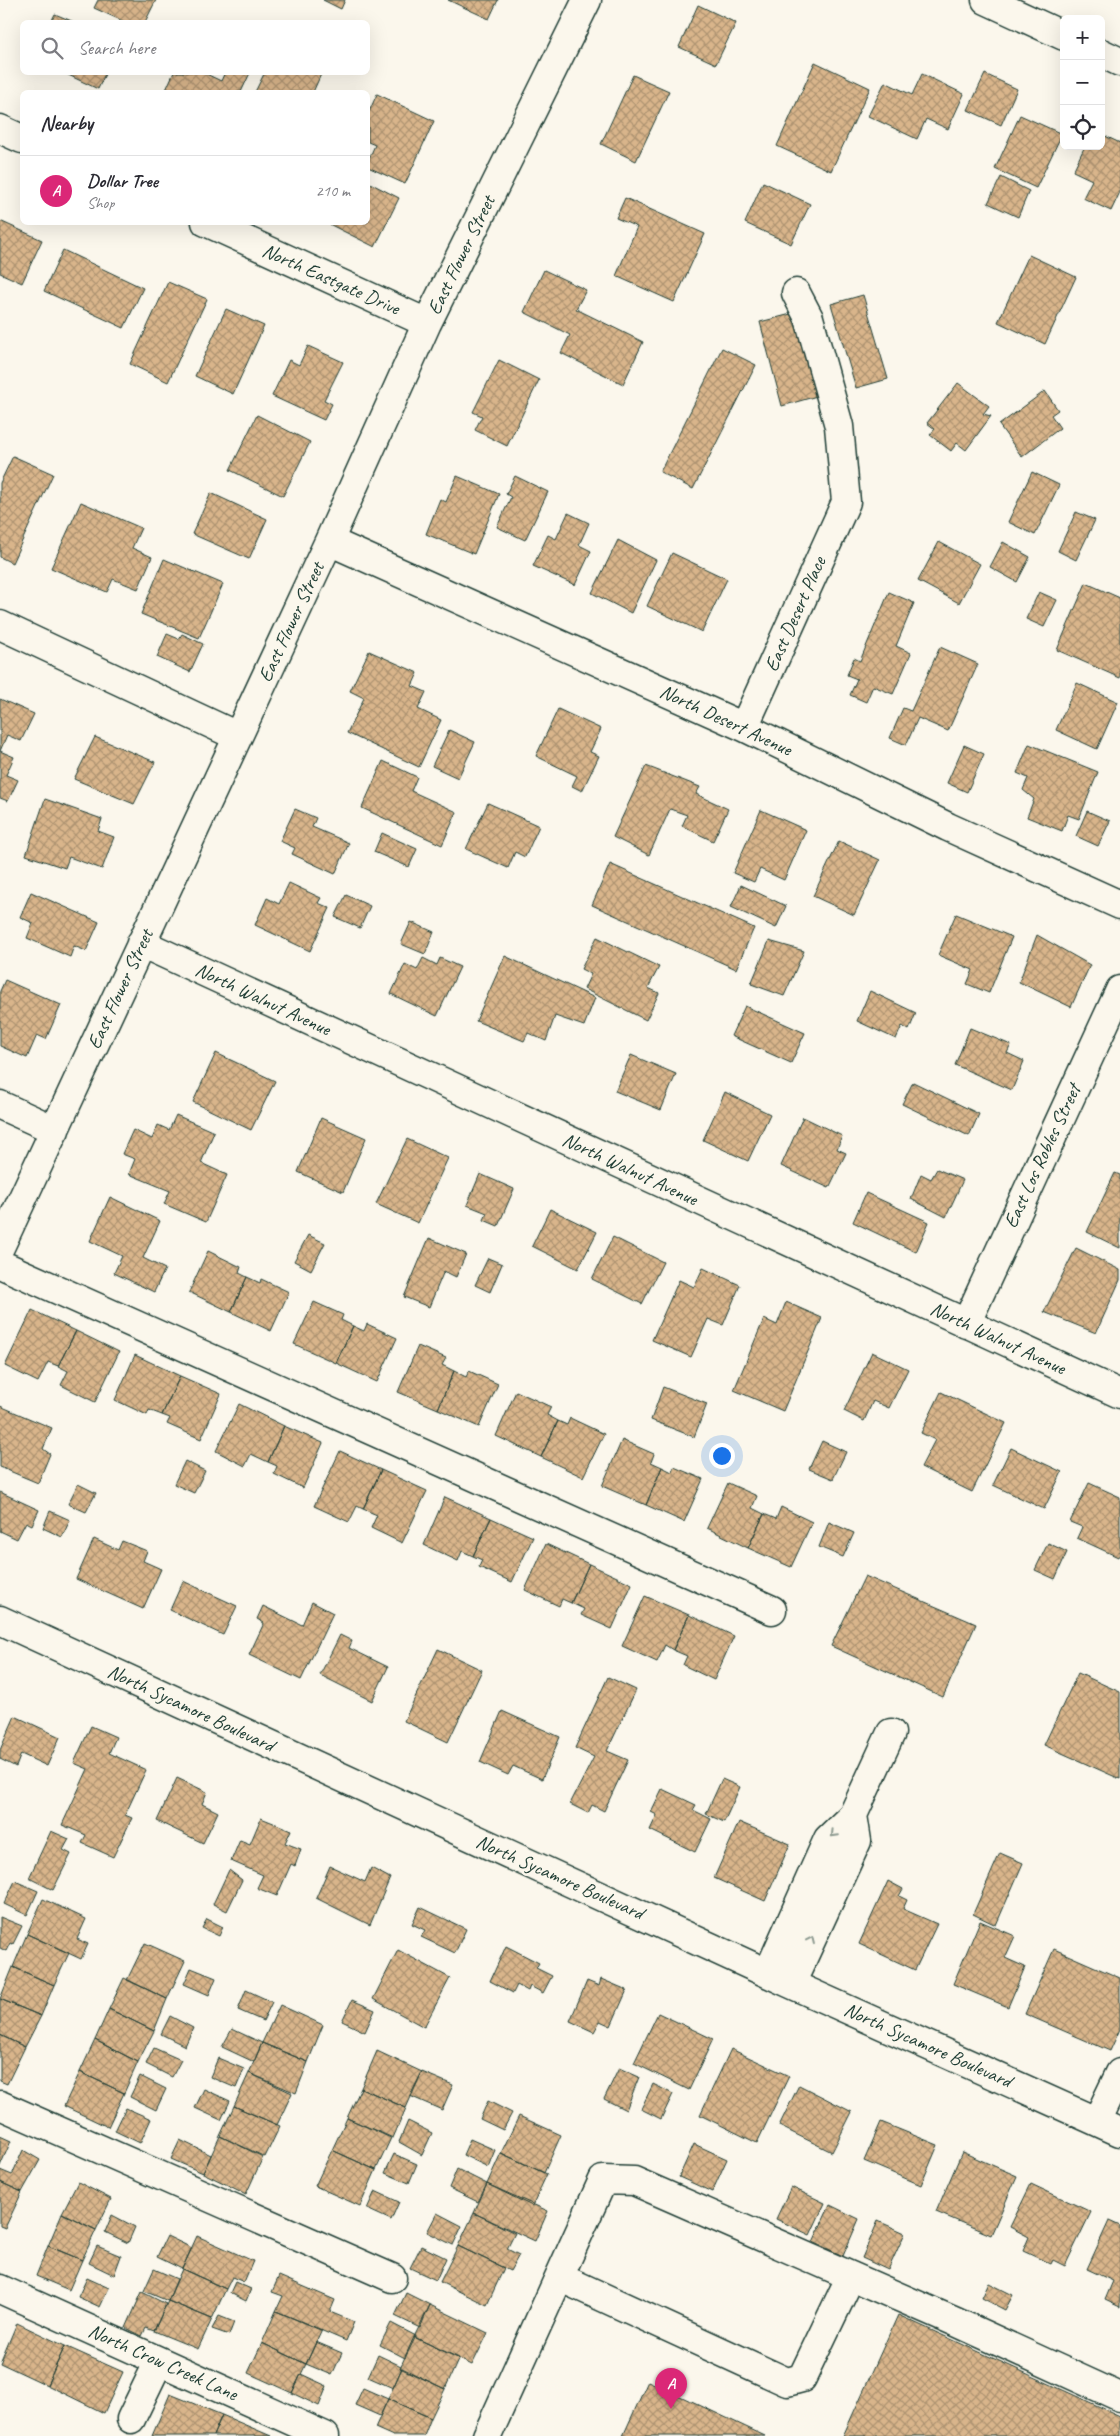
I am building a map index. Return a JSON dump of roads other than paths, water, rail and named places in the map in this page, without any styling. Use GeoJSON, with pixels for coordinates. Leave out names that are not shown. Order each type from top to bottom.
{"type":"FeatureCollection","features":[{"type":"Feature","properties":{"kind":"street","name":"East Flower Street"},"geometry":{"type":"LineString","coordinates":[[0,1247],[329,541],[428,323],[587,0]]}},
{"type":"Feature","properties":{"kind":"street"},"geometry":{"type":"LineString","coordinates":[[986,0],[1060,34]]}},
{"type":"Feature","properties":{"kind":"street"},"geometry":{"type":"LineString","coordinates":[[1105,55],[1120,62]]}},
{"type":"Feature","properties":{"kind":"street"},"geometry":{"type":"LineString","coordinates":[[0,128],[20,138]]}},
{"type":"Feature","properties":{"kind":"street","name":"North Eastgate Drive"},"geometry":{"type":"LineString","coordinates":[[213,225],[428,323]]}},
{"type":"Feature","properties":{"kind":"street","name":"East Desert Place"},"geometry":{"type":"LineString","coordinates":[[744,727],[846,502],[839,426],[809,318],[796,293]]}},
{"type":"Feature","properties":{"kind":"street","name":"North Desert Avenue"},"geometry":{"type":"LineString","coordinates":[[329,541],[744,727],[948,827],[1120,905]]}},
{"type":"Feature","properties":{"kind":"street"},"geometry":{"type":"LineString","coordinates":[[0,625],[237,736]]}},
{"type":"Feature","properties":{"kind":"street","name":"North Walnut Avenue"},"geometry":{"type":"LineString","coordinates":[[141,944],[1120,1394]]}},
{"type":"Feature","properties":{"kind":"street","name":"East Los Robles Street"},"geometry":{"type":"LineString","coordinates":[[966,1324],[1120,990]]}},
{"type":"Feature","properties":{"kind":"street"},"geometry":{"type":"LineString","coordinates":[[0,1105],[56,1130]]}},
{"type":"Feature","properties":{"kind":"street"},"geometry":{"type":"LineString","coordinates":[[0,1264],[175,1340],[772,1610]]}},
{"type":"Feature","properties":{"kind":"street","name":"North Sycamore Boulevard"},"geometry":{"type":"LineString","coordinates":[[0,1620],[779,1979],[1108,2127]]}},
{"type":"Feature","properties":{"kind":"street"},"geometry":{"type":"LineString","coordinates":[[779,1979],[857,1841],[853,1814],[891,1733]]}},
{"type":"Feature","properties":{"kind":"street"},"geometry":{"type":"LineString","coordinates":[[1108,2127],[1120,2073]]}},
{"type":"Feature","properties":{"kind":"street"},"geometry":{"type":"LineString","coordinates":[[0,2105],[392,2278]]}},
{"type":"Feature","properties":{"kind":"street"},"geometry":{"type":"LineString","coordinates":[[487,2436],[603,2180],[634,2181],[1120,2397]]}},
{"type":"Feature","properties":{"kind":"street"},"geometry":{"type":"LineString","coordinates":[[559,2277],[787,2382],[802,2378],[851,2276]]}},
{"type":"Feature","properties":{"kind":"street","name":"North Crow Creek Lane"},"geometry":{"type":"LineString","coordinates":[[0,2289],[325,2436]]}},
{"type":"Feature","properties":{"kind":"street"},"geometry":{"type":"LineString","coordinates":[[131,2419],[159,2361]]}},
{"type":"Feature","properties":{"kind":"place","name":"Dollar Tree"},"geometry":{"type":"Point","coordinates":[671,2409]}}]}
